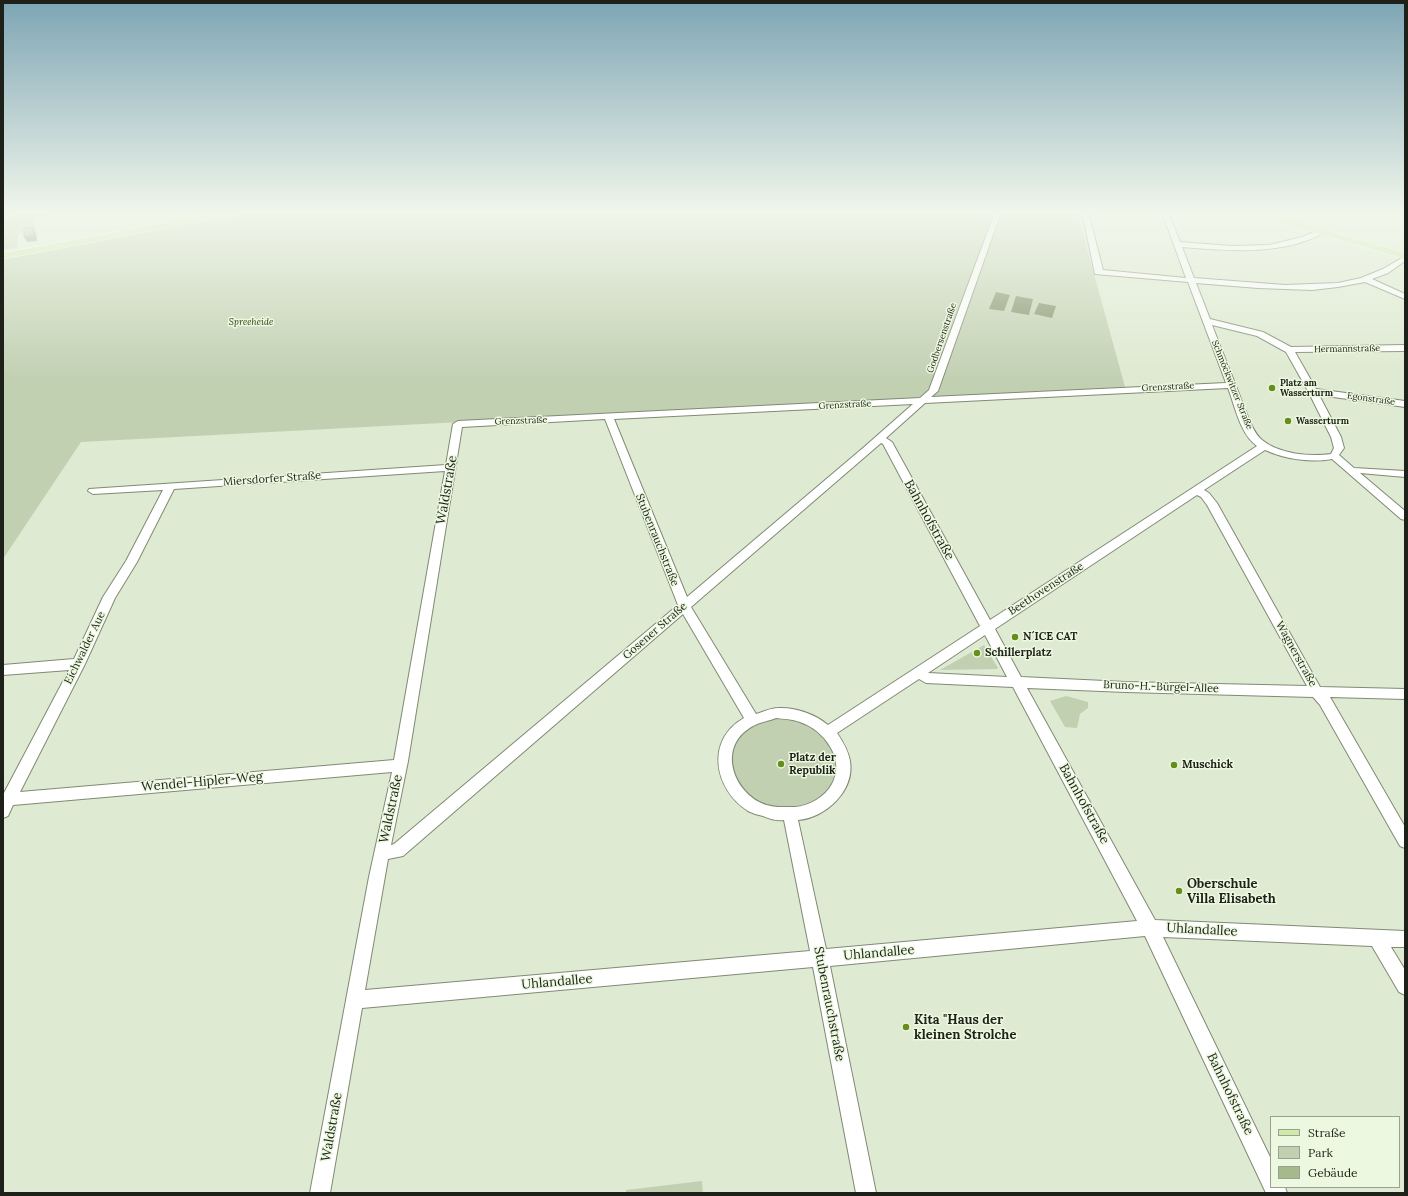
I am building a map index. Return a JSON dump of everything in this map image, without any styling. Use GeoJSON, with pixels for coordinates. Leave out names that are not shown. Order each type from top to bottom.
{"type":"FeatureCollection","features":[{"type":"Feature","properties":{"kind":"street","name":"Godbersenstraße"},"geometry":{"type":"LineString","coordinates":[[925,400],[935,387],[978,268]]}},
{"type":"Feature","properties":{"kind":"street"},"geometry":{"type":"LineString","coordinates":[[1099,268],[1100,270],[1098,272],[1268,287],[1301,287],[1339,284],[1364,279],[1391,268]]}},
{"type":"Feature","properties":{"kind":"street","name":"Schmöckwitzer Straße"},"geometry":{"type":"LineString","coordinates":[[1189,268],[1195,281],[1207,321],[1231,385],[1252,434],[1257,441],[1264,446],[1286,454],[1326,458],[1334,456],[1339,448],[1336,438],[1314,391],[1289,350],[1260,334],[1207,321]]}},
{"type":"Feature","properties":{"kind":"street"},"geometry":{"type":"LineString","coordinates":[[1364,279],[1405,297]]}},
{"type":"Feature","properties":{"kind":"street","name":"Hermannstraße"},"geometry":{"type":"LineString","coordinates":[[1289,350],[1405,348]]}},
{"type":"Feature","properties":{"kind":"street","name":"Grenzstraße"},"geometry":{"type":"LineString","coordinates":[[458,424],[1231,385]]}},
{"type":"Feature","properties":{"kind":"street","name":"Egonstraße"},"geometry":{"type":"LineString","coordinates":[[1314,391],[1405,404]]}},
{"type":"Feature","properties":{"kind":"street","name":"Gosener Straße"},"geometry":{"type":"LineString","coordinates":[[382,853],[398,850],[925,400]]}},
{"type":"Feature","properties":{"kind":"street","name":"Stubenrauchstraße"},"geometry":{"type":"LineString","coordinates":[[610,417],[684,606],[752,719]]}},
{"type":"Feature","properties":{"kind":"street","name":"Waldstraße"},"geometry":{"type":"LineString","coordinates":[[320,1193],[354,1000],[400,765],[458,424]]}},
{"type":"Feature","properties":{"kind":"street","name":"Bahnhofstraße"},"geometry":{"type":"LineString","coordinates":[[880,439],[887,442],[1150,928],[1270,1178]]}},
{"type":"Feature","properties":{"kind":"street","name":"Beethovenstraße"},"geometry":{"type":"LineString","coordinates":[[828,732],[1264,446]]}},
{"type":"Feature","properties":{"kind":"street"},"geometry":{"type":"LineString","coordinates":[[1334,456],[1405,517]]}},
{"type":"Feature","properties":{"kind":"street","name":"Miersdorfer Straße"},"geometry":{"type":"LineString","coordinates":[[93,491],[451,468]]}},
{"type":"Feature","properties":{"kind":"street"},"geometry":{"type":"LineString","coordinates":[[1352,471],[1358,470],[1405,474]]}},
{"type":"Feature","properties":{"kind":"street","name":"Eichwalder Aue"},"geometry":{"type":"LineString","coordinates":[[5,804],[78,664],[109,597],[131,562],[170,486]]}},
{"type":"Feature","properties":{"kind":"street","name":"Wagnerstraße"},"geometry":{"type":"LineString","coordinates":[[1197,491],[1205,495],[1214,506],[1316,691],[1325,701],[1405,841]]}},
{"type":"Feature","properties":{"kind":"street"},"geometry":{"type":"LineString","coordinates":[[3,670],[78,664]]}},
{"type":"Feature","properties":{"kind":"street","name":"Bruno-H.-Bürgel-Allee"},"geometry":{"type":"LineString","coordinates":[[920,673],[926,678],[1126,687],[1405,694]]}},
{"type":"Feature","properties":{"kind":"street"},"geometry":{"type":"LineString","coordinates":[[776,713],[796,715],[818,724],[828,732],[842,753],[844,766],[840,785],[831,798],[818,807],[802,813],[790,815],[770,812],[751,805],[740,797],[727,779],[723,761],[726,745],[740,727],[752,719],[776,713]]}},
{"type":"Feature","properties":{"kind":"street","name":"Wendel-Hipler-Weg"},"geometry":{"type":"LineString","coordinates":[[5,804],[400,765]]}},
{"type":"Feature","properties":{"kind":"street","name":"Stubenrauchstraße"},"geometry":{"type":"LineString","coordinates":[[790,815],[866,1193]]}},
{"type":"Feature","properties":{"kind":"street","name":"Uhlandallee"},"geometry":{"type":"LineString","coordinates":[[354,1000],[1150,928],[1405,939]]}},
{"type":"Feature","properties":{"kind":"street"},"geometry":{"type":"LineString","coordinates":[[1377,938],[1405,986]]}},
{"type":"Feature","properties":{"kind":"green space","name":"Spreeheide"},"geometry":{"type":"Polygon","coordinates":[[[3,268],[1092,268],[1125,387],[81,442],[3,559],[3,268]]]}},
{"type":"Feature","properties":{"kind":"green space"},"geometry":{"type":"Polygon","coordinates":[[[984,645],[998,668],[997,669],[940,670],[984,645]]]}},
{"type":"Feature","properties":{"kind":"green space"},"geometry":{"type":"Polygon","coordinates":[[[1066,696],[1088,702],[1088,708],[1080,714],[1077,728],[1065,727],[1050,701],[1066,696]]]}},
{"type":"Feature","properties":{"kind":"green space","name":"Platz der Republik"},"geometry":{"type":"Polygon","coordinates":[[[777,719],[792,720],[807,724],[820,732],[830,743],[836,756],[838,769],[834,782],[827,794],[803,808],[778,810],[754,801],[736,785],[729,755],[738,736],[748,727],[762,721],[777,719]]]}},
{"type":"Feature","properties":{"kind":"green space"},"geometry":{"type":"Polygon","coordinates":[[[702,1181],[703,1193],[626,1193],[626,1190],[702,1181]]]}},
{"type":"Feature","properties":{"kind":"shaded area"},"geometry":{"type":"Polygon","coordinates":[[[996,292],[1010,295],[1004,311],[989,309],[996,292]]]}},
{"type":"Feature","properties":{"kind":"shaded area"},"geometry":{"type":"Polygon","coordinates":[[[1016,296],[1033,299],[1029,315],[1011,312],[1016,296]]]}},
{"type":"Feature","properties":{"kind":"shaded area"},"geometry":{"type":"Polygon","coordinates":[[[1039,303],[1056,306],[1052,318],[1034,314],[1039,303]]]}},
{"type":"Feature","properties":{"kind":"place","name":"Platz am Wasserturm"},"geometry":{"type":"Point","coordinates":[1272,388]}},
{"type":"Feature","properties":{"kind":"place","name":"Wasserturm"},"geometry":{"type":"Point","coordinates":[1288,421]}},
{"type":"Feature","properties":{"kind":"place","name":"N´ICE CAT"},"geometry":{"type":"Point","coordinates":[1015,637]}},
{"type":"Feature","properties":{"kind":"place","name":"Schillerplatz"},"geometry":{"type":"Point","coordinates":[977,653]}},
{"type":"Feature","properties":{"kind":"place","name":"Platz der Republik"},"geometry":{"type":"Point","coordinates":[781,764]}},
{"type":"Feature","properties":{"kind":"place","name":"Muschick"},"geometry":{"type":"Point","coordinates":[1174,765]}},
{"type":"Feature","properties":{"kind":"place","name":"Oberschule Villa Elisabeth"},"geometry":{"type":"Point","coordinates":[1179,891]}},
{"type":"Feature","properties":{"kind":"place","name":"Kita \"Haus der kleinen Strolche"},"geometry":{"type":"Point","coordinates":[906,1027]}}]}
